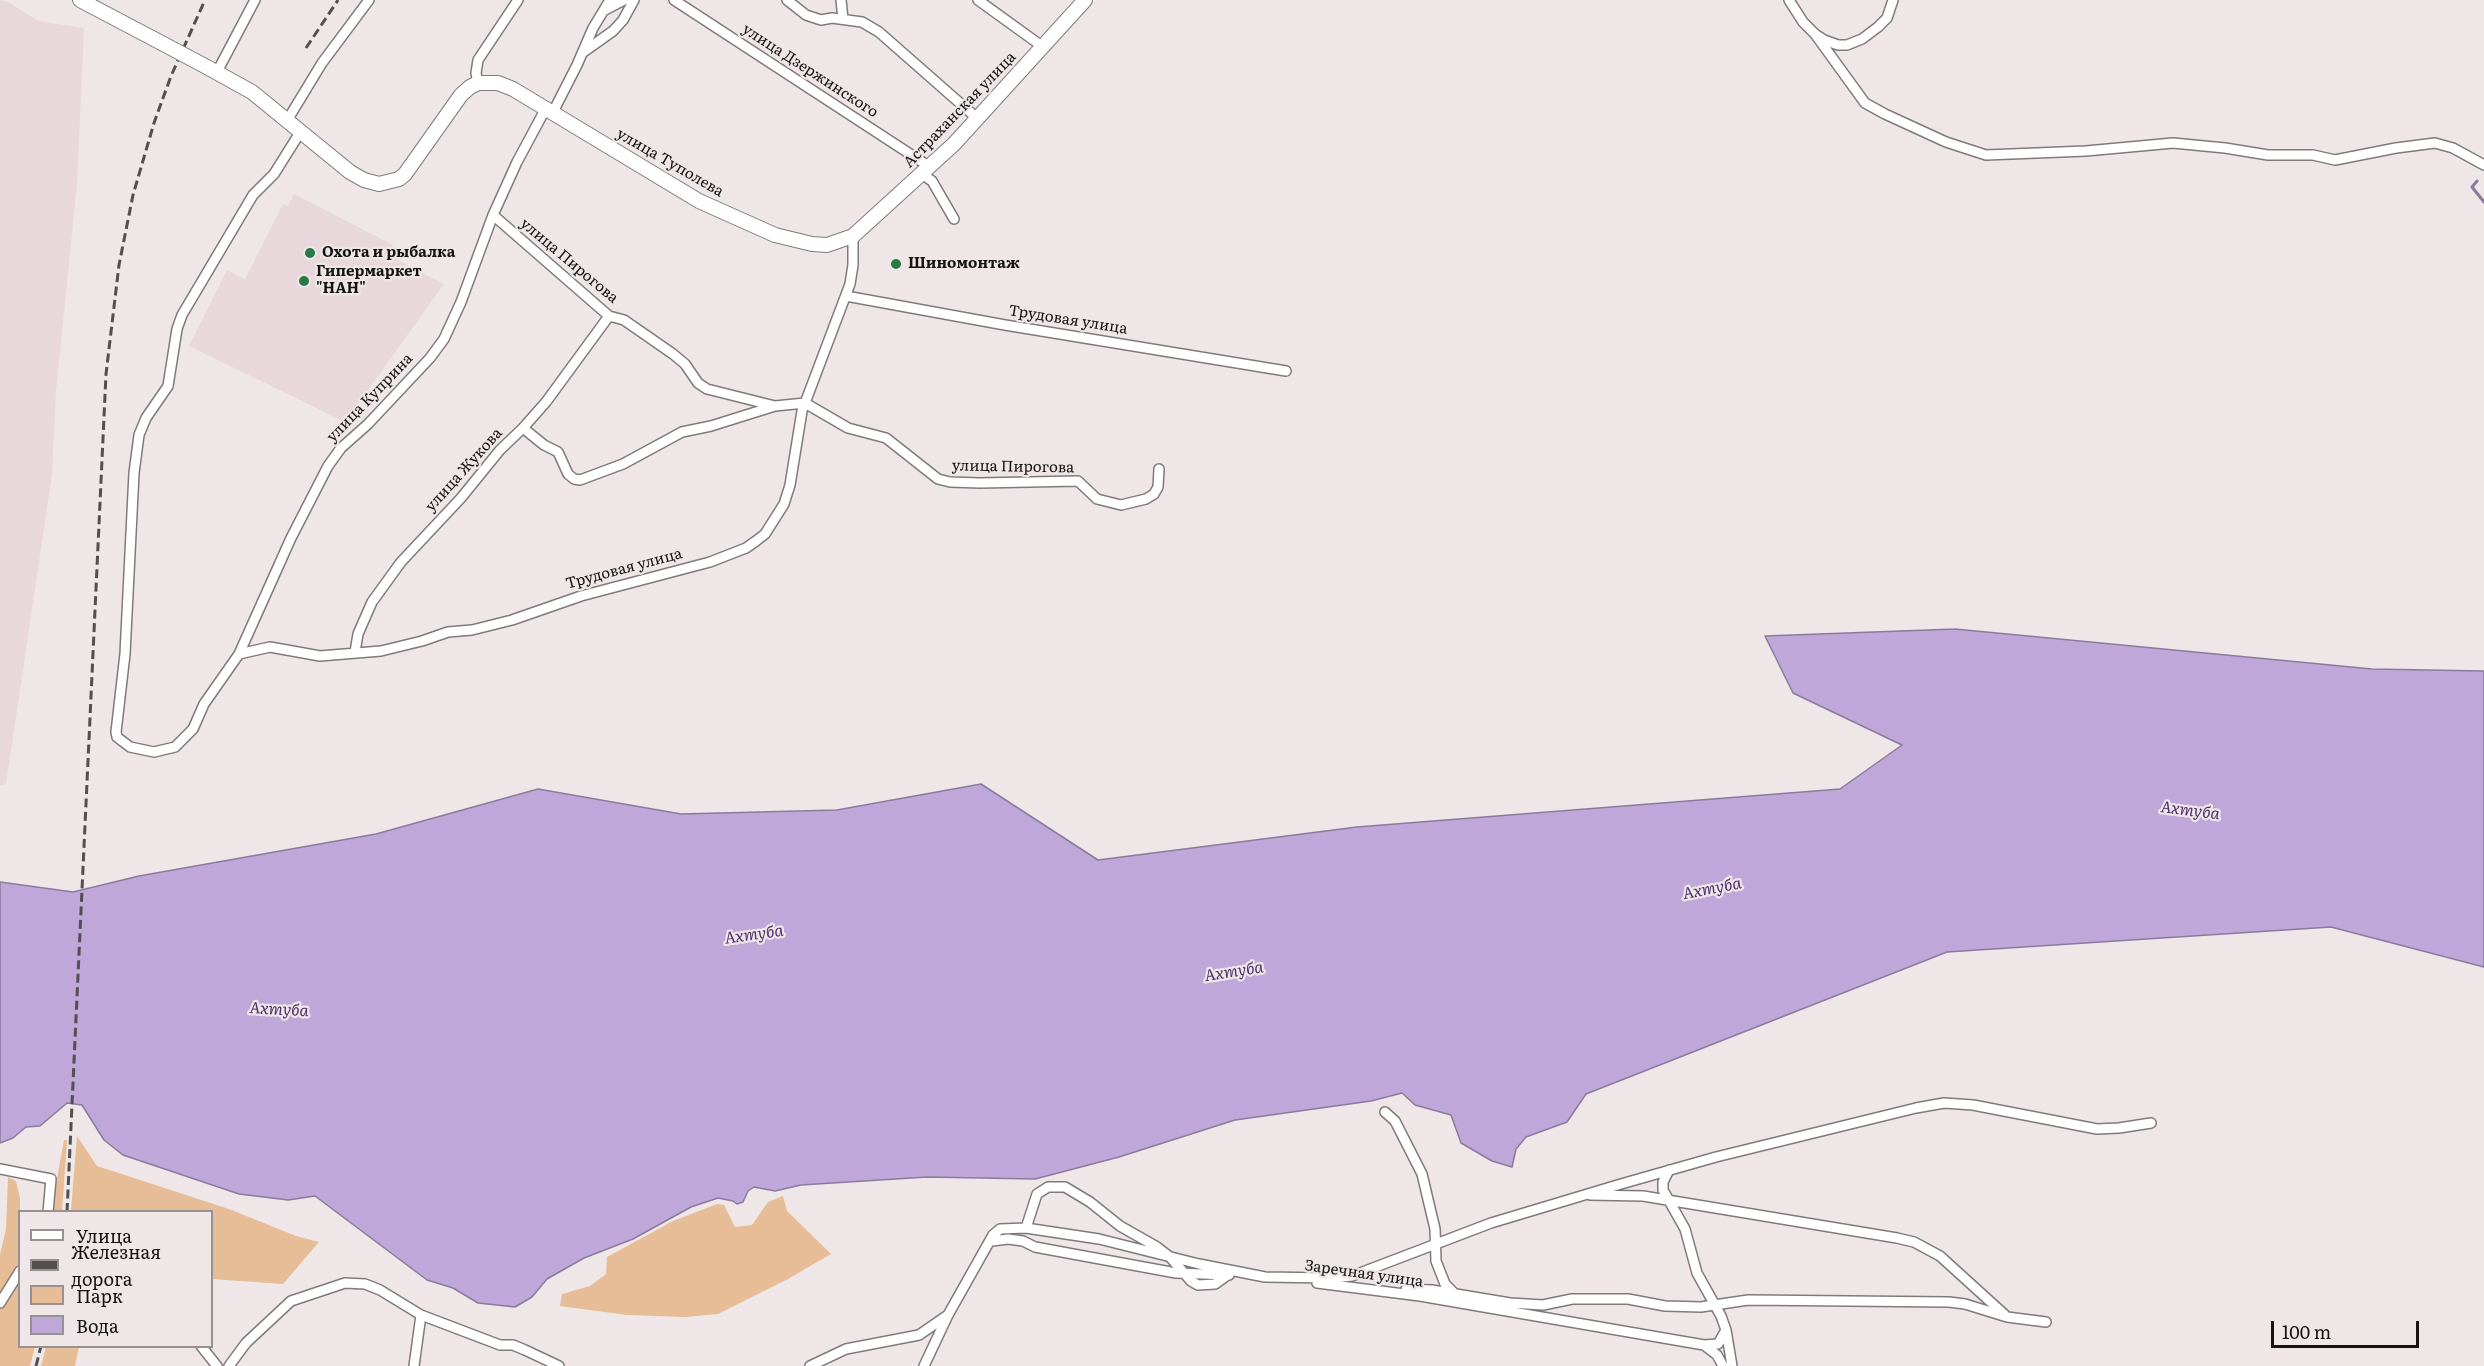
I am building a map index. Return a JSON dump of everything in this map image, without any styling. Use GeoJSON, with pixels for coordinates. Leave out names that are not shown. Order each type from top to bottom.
{"type":"FeatureCollection","features":[{"type":"Feature","properties":{"kind":"main road"},"geometry":{"type":"LineString","coordinates":[[80,0],[252,92],[288,119],[350,172],[364,180],[379,184],[392,183],[405,174],[461,95],[478,83]]}},
{"type":"Feature","properties":{"kind":"main road","name":"Астраханская улица"},"geometry":{"type":"LineString","coordinates":[[853,236],[978,119],[1085,0]]}},
{"type":"Feature","properties":{"kind":"main road","name":"улица Туполева"},"geometry":{"type":"LineString","coordinates":[[478,83],[498,83],[505,86],[549,110],[673,187],[775,235],[826,245],[853,236]]}},
{"type":"Feature","properties":{"kind":"street"},"geometry":{"type":"LineString","coordinates":[[211,69],[255,0]]}},
{"type":"Feature","properties":{"kind":"street"},"geometry":{"type":"LineString","coordinates":[[288,119],[322,63],[369,0]]}},
{"type":"Feature","properties":{"kind":"street"},"geometry":{"type":"LineString","coordinates":[[478,83],[476,74],[478,60],[518,0]]}},
{"type":"Feature","properties":{"kind":"street","name":"улица Куприна"},"geometry":{"type":"LineString","coordinates":[[301,131],[274,174],[253,195],[182,315],[177,329],[168,386],[146,418],[136,449],[126,654],[116,732],[117,737],[130,747],[154,752],[176,747],[193,729],[204,704],[238,654],[291,538],[328,466],[341,448],[430,358],[444,339],[461,302],[493,215],[517,162],[582,53],[610,0]]}},
{"type":"Feature","properties":{"kind":"street"},"geometry":{"type":"LineString","coordinates":[[603,12],[624,0]]}},
{"type":"Feature","properties":{"kind":"street","name":"улица Куприна"},"geometry":{"type":"LineString","coordinates":[[582,53],[613,31],[623,20],[634,0]]}},
{"type":"Feature","properties":{"kind":"street","name":"улица Дзержинского"},"geometry":{"type":"LineString","coordinates":[[674,0],[926,170],[954,219]]}},
{"type":"Feature","properties":{"kind":"street"},"geometry":{"type":"LineString","coordinates":[[787,0],[806,15],[821,20],[862,21],[879,32],[978,119]]}},
{"type":"Feature","properties":{"kind":"street"},"geometry":{"type":"LineString","coordinates":[[842,0],[843,19]]}},
{"type":"Feature","properties":{"kind":"street"},"geometry":{"type":"LineString","coordinates":[[978,0],[1043,47]]}},
{"type":"Feature","properties":{"kind":"street"},"geometry":{"type":"LineString","coordinates":[[1789,0],[1865,103],[1946,142],[1986,155],[2086,151],[2174,143],[2268,155],[2313,155],[2335,160],[2435,143],[2453,148],[2484,165]]}},
{"type":"Feature","properties":{"kind":"street"},"geometry":{"type":"LineString","coordinates":[[1815,34],[1831,43],[1847,45],[1862,39],[1887,18],[1893,0]]}},
{"type":"Feature","properties":{"kind":"street","name":"улица Пирогова"},"geometry":{"type":"LineString","coordinates":[[493,215],[609,316],[624,320],[673,354],[685,364],[698,383],[707,389],[775,405],[805,403],[848,428],[886,438],[938,479],[950,482],[1078,481],[1097,499],[1121,505],[1139,501],[1154,494],[1158,487],[1159,469]]}},
{"type":"Feature","properties":{"kind":"street","name":"Трудовая улица"},"geometry":{"type":"LineString","coordinates":[[238,654],[270,648],[320,656],[381,651],[448,632],[472,630],[512,620],[571,599],[710,561],[746,548],[765,534],[784,504],[790,485],[798,426],[846,296],[853,265],[853,236]]}},
{"type":"Feature","properties":{"kind":"street","name":"Трудовая улица"},"geometry":{"type":"LineString","coordinates":[[846,296],[1005,325],[1286,371]]}},
{"type":"Feature","properties":{"kind":"street","name":"улица Жукова"},"geometry":{"type":"LineString","coordinates":[[355,652],[364,616],[401,562],[461,498],[500,450],[523,428],[582,355],[609,316]]}},
{"type":"Feature","properties":{"kind":"street"},"geometry":{"type":"LineString","coordinates":[[523,428],[544,445],[558,452],[568,474],[580,480],[623,464],[682,432],[711,426],[775,405]]}},
{"type":"Feature","properties":{"kind":"street"},"geometry":{"type":"LineString","coordinates":[[1265,1276],[1306,1279],[1352,1276],[1491,1223],[1583,1195],[1670,1170],[1873,1118],[1944,1103],[1973,1105],[2097,1129],[2151,1123]]}},
{"type":"Feature","properties":{"kind":"street"},"geometry":{"type":"LineString","coordinates":[[1385,1112],[1395,1121],[1422,1174],[1436,1244],[1436,1261],[1445,1284],[1454,1293]]}},
{"type":"Feature","properties":{"kind":"street"},"geometry":{"type":"LineString","coordinates":[[0,1169],[51,1179],[48,1210]]}},
{"type":"Feature","properties":{"kind":"street"},"geometry":{"type":"LineString","coordinates":[[1670,1170],[1663,1182],[1663,1190],[1685,1229],[1697,1273],[1726,1330],[1732,1366]]}},
{"type":"Feature","properties":{"kind":"street"},"geometry":{"type":"LineString","coordinates":[[1026,1228],[1037,1194],[1048,1187],[1065,1187],[1090,1202],[1119,1226],[1170,1257],[1185,1274]]}},
{"type":"Feature","properties":{"kind":"street"},"geometry":{"type":"LineString","coordinates":[[1583,1195],[1642,1196],[1914,1242],[1940,1256],[2007,1317]]}},
{"type":"Feature","properties":{"kind":"street"},"geometry":{"type":"LineString","coordinates":[[924,1366],[948,1316],[992,1241],[993,1235],[1000,1229],[1026,1228],[1099,1239],[1230,1273]]}},
{"type":"Feature","properties":{"kind":"street","name":"Заречная улица"},"geometry":{"type":"LineString","coordinates":[[992,1241],[1008,1239],[1023,1241],[1035,1247],[1054,1251],[1185,1274],[1230,1273],[1265,1276],[1420,1296],[1704,1345]]}},
{"type":"Feature","properties":{"kind":"street"},"geometry":{"type":"LineString","coordinates":[[0,1303],[18,1273]]}},
{"type":"Feature","properties":{"kind":"street"},"geometry":{"type":"LineString","coordinates":[[229,1366],[246,1343],[291,1301],[324,1288],[345,1283],[365,1284],[380,1290],[421,1315],[500,1345],[525,1350],[557,1365]]}},
{"type":"Feature","properties":{"kind":"street"},"geometry":{"type":"LineString","coordinates":[[1363,1289],[1423,1290],[1509,1303],[1543,1305],[1572,1299],[1628,1299],[1665,1305],[1701,1307],[1748,1300],[1788,1299],[1949,1302],[1965,1304],[2007,1317],[2046,1322]]}},
{"type":"Feature","properties":{"kind":"street"},"geometry":{"type":"LineString","coordinates":[[414,1366],[421,1315]]}},
{"type":"Feature","properties":{"kind":"street"},"geometry":{"type":"LineString","coordinates":[[810,1366],[846,1349],[919,1335],[948,1316]]}},
{"type":"Feature","properties":{"kind":"street"},"geometry":{"type":"LineString","coordinates":[[1704,1345],[1718,1344],[1726,1330]]}},
{"type":"Feature","properties":{"kind":"street"},"geometry":{"type":"LineString","coordinates":[[1704,1345],[1717,1355],[1723,1366]]}},
{"type":"Feature","properties":{"kind":"street"},"geometry":{"type":"LineString","coordinates":[[202,1348],[217,1366]]}},
{"type":"Feature","properties":{"kind":"shaded area"},"geometry":{"type":"Polygon","coordinates":[[[0,0],[10,3],[38,21],[84,28],[77,184],[56,392],[52,475],[6,784],[0,785],[0,0]]]}},
{"type":"Feature","properties":{"kind":"shaded area"},"geometry":{"type":"Polygon","coordinates":[[[294,194],[393,245],[388,255],[444,284],[345,422],[189,346],[227,270],[245,279],[283,204],[288,206],[294,194]]]}},
{"type":"Feature","properties":{"kind":"green space"},"geometry":{"type":"Polygon","coordinates":[[[77,1136],[97,1166],[229,1209],[296,1236],[319,1242],[283,1284],[213,1279],[213,1210],[71,1210],[77,1136]]]}},
{"type":"Feature","properties":{"kind":"green space"},"geometry":{"type":"Polygon","coordinates":[[[64,1140],[67,1140],[62,1210],[51,1210],[64,1140]]]}},
{"type":"Feature","properties":{"kind":"green space"},"geometry":{"type":"Polygon","coordinates":[[[8,1177],[16,1181],[20,1198],[20,1210],[18,1210],[18,1348],[35,1348],[30,1366],[0,1366],[0,1255],[6,1229],[8,1177]]]}},
{"type":"Feature","properties":{"kind":"green space"},"geometry":{"type":"Polygon","coordinates":[[[783,1196],[787,1211],[831,1254],[788,1279],[718,1314],[685,1317],[627,1315],[560,1306],[562,1294],[590,1286],[606,1274],[607,1257],[673,1221],[717,1204],[724,1205],[735,1227],[752,1225],[768,1202],[783,1196]]]}},
{"type":"Feature","properties":{"kind":"green space"},"geometry":{"type":"Polygon","coordinates":[[[46,1348],[79,1348],[75,1366],[41,1366],[46,1348]]]}},
{"type":"Feature","properties":{"kind":"water","name":"Ахтуба"},"geometry":{"type":"Polygon","coordinates":[[[1955,629],[2372,669],[2484,671],[2484,967],[2331,927],[1947,952],[1586,1094],[1567,1122],[1526,1137],[1516,1149],[1512,1167],[1492,1161],[1461,1143],[1451,1115],[1415,1105],[1402,1093],[1371,1101],[1235,1120],[1119,1157],[1035,1179],[927,1177],[801,1185],[775,1191],[754,1187],[748,1191],[743,1202],[737,1204],[718,1198],[691,1207],[633,1239],[584,1258],[547,1279],[532,1297],[515,1307],[478,1303],[453,1288],[427,1280],[315,1196],[288,1200],[239,1194],[123,1155],[104,1140],[82,1105],[67,1103],[40,1126],[26,1127],[13,1138],[0,1143],[0,882],[73,892],[139,876],[376,834],[538,789],[681,814],[837,810],[981,784],[1098,860],[1357,827],[1840,789],[1902,745],[1793,693],[1765,636],[1955,629]]]}},
{"type":"Feature","properties":{"kind":"waterway"},"geometry":{"type":"LineString","coordinates":[[2477,181],[2472,187],[2484,202]]}},
{"type":"Feature","properties":{"kind":"railway"},"geometry":{"type":"LineString","coordinates":[[67,1210],[106,374],[119,265],[133,195],[154,123],[171,76],[205,0]]}},
{"type":"Feature","properties":{"kind":"railway"},"geometry":{"type":"LineString","coordinates":[[306,48],[338,0]]}},
{"type":"Feature","properties":{"kind":"railway"},"geometry":{"type":"LineString","coordinates":[[36,1366],[40,1348]]}},
{"type":"Feature","properties":{"kind":"place","name":"Охота и рыбалка"},"geometry":{"type":"Point","coordinates":[310,253]}},
{"type":"Feature","properties":{"kind":"place","name":"Шиномонтаж"},"geometry":{"type":"Point","coordinates":[896,264]}},
{"type":"Feature","properties":{"kind":"place","name":"Гипермаркет \"НАН\""},"geometry":{"type":"Point","coordinates":[304,281]}}]}
